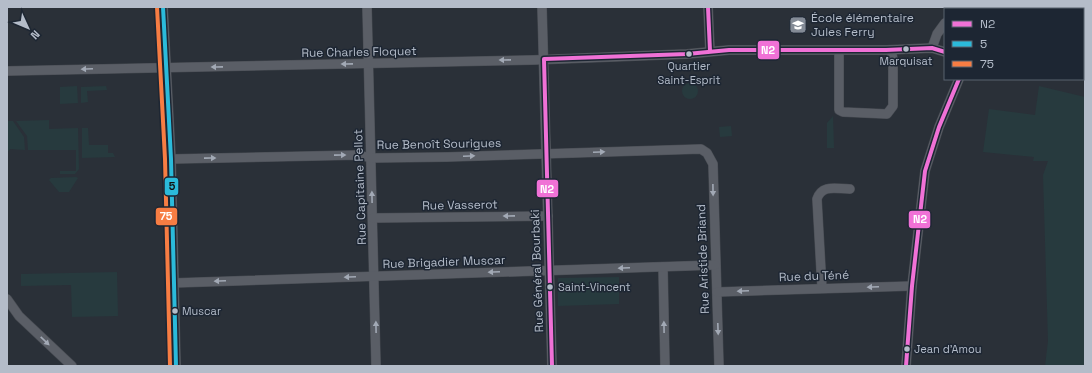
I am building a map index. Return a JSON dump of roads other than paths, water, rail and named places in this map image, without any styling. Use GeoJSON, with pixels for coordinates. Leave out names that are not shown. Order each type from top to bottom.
{"type":"FeatureCollection","features":[{"type":"Feature","properties":{"kind":"street"},"geometry":{"type":"LineString","coordinates":[[163,7],[165,68],[171,159],[176,366]]}},
{"type":"Feature","properties":{"kind":"street","name":"Rue Capitaine Pellot"},"geometry":{"type":"LineString","coordinates":[[367,7],[376,366]]}},
{"type":"Feature","properties":{"kind":"street","name":"Rue Général Bourbaki"},"geometry":{"type":"LineString","coordinates":[[542,7],[552,366]]}},
{"type":"Feature","properties":{"kind":"street"},"geometry":{"type":"LineString","coordinates":[[708,7],[710,51]]}},
{"type":"Feature","properties":{"kind":"street"},"geometry":{"type":"LineString","coordinates":[[932,48],[934,40],[944,25]]}},
{"type":"Feature","properties":{"kind":"street","name":"Rue Charles Floquet"},"geometry":{"type":"LineString","coordinates":[[7,71],[544,59],[687,54],[710,51],[839,51],[932,48],[944,52]]}},
{"type":"Feature","properties":{"kind":"street"},"geometry":{"type":"LineString","coordinates":[[839,51],[838,75],[840,110],[844,112],[887,114],[893,106],[893,59],[891,50]]}},
{"type":"Feature","properties":{"kind":"street"},"geometry":{"type":"LineString","coordinates":[[906,366],[912,286],[926,171],[939,127],[960,80]]}},
{"type":"Feature","properties":{"kind":"street","name":"Rue Benoît Sourigues"},"geometry":{"type":"LineString","coordinates":[[171,159],[359,155],[371,158],[546,154],[692,148],[700,149],[707,153]]}},
{"type":"Feature","properties":{"kind":"street","name":"Rue Aristide Briand"},"geometry":{"type":"LineString","coordinates":[[707,153],[713,164],[719,366]]}},
{"type":"Feature","properties":{"kind":"street"},"geometry":{"type":"LineString","coordinates":[[822,288],[817,199],[819,192],[824,189],[850,189]]}},
{"type":"Feature","properties":{"kind":"street","name":"Rue Vasserot"},"geometry":{"type":"LineString","coordinates":[[373,218],[548,216]]}},
{"type":"Feature","properties":{"kind":"street","name":"Rue Brigadier Muscar"},"geometry":{"type":"LineString","coordinates":[[173,283],[715,265]]}},
{"type":"Feature","properties":{"kind":"street"},"geometry":{"type":"LineString","coordinates":[[663,267],[665,366]]}},
{"type":"Feature","properties":{"kind":"street","name":"Rue du Téné"},"geometry":{"type":"LineString","coordinates":[[717,292],[912,286]]}},
{"type":"Feature","properties":{"kind":"street"},"geometry":{"type":"LineString","coordinates":[[7,299],[19,316],[72,366]]}},
{"type":"Feature","properties":{"kind":"place","name":"École élémentaire Jules Ferry"},"geometry":{"type":"Point","coordinates":[798,25]}},
{"type":"Feature","properties":{"kind":"place","name":"Marquisat"},"geometry":{"type":"Point","coordinates":[906,49]}},
{"type":"Feature","properties":{"kind":"place","name":"Quartier Saint-Esprit"},"geometry":{"type":"Point","coordinates":[689,54]}},
{"type":"Feature","properties":{"kind":"place","name":"Saint-Vincent"},"geometry":{"type":"Point","coordinates":[550,287]}},
{"type":"Feature","properties":{"kind":"place","name":"Muscar"},"geometry":{"type":"Point","coordinates":[175,311]}},
{"type":"Feature","properties":{"kind":"place","name":"Jean d'Amou"},"geometry":{"type":"Point","coordinates":[907,349]}}]}
